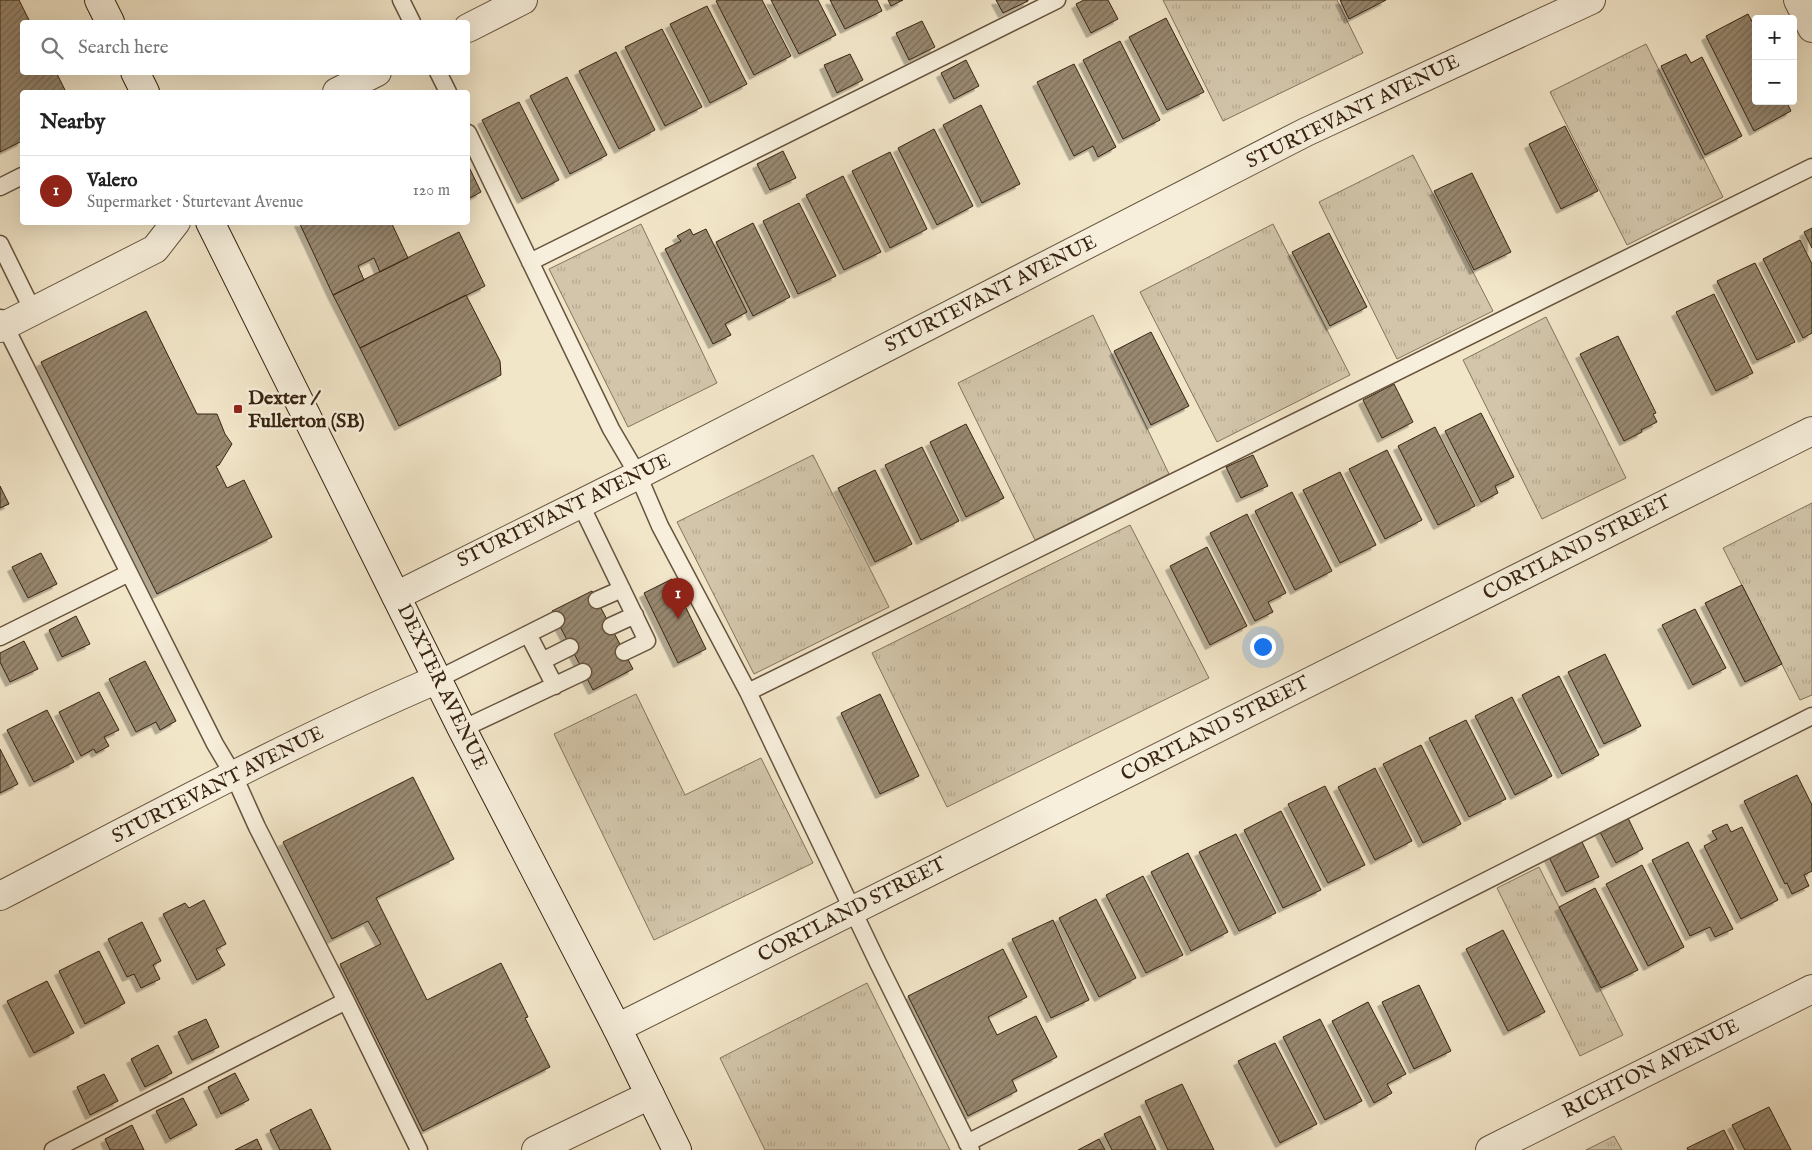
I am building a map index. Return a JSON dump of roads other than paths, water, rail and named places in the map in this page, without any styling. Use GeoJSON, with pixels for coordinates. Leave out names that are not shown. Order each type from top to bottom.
{"type":"FeatureCollection","features":[{"type":"Feature","properties":{"kind":"street"},"geometry":{"type":"LineString","coordinates":[[99,0],[109,20]]}},
{"type":"Feature","properties":{"kind":"street"},"geometry":{"type":"LineString","coordinates":[[470,27],[522,0]]}},
{"type":"Feature","properties":{"kind":"street","name":"STURTEVANT AVENUE"},"geometry":{"type":"LineString","coordinates":[[396,596],[638,475],[1306,132],[1590,0]]}},
{"type":"Feature","properties":{"kind":"street"},"geometry":{"type":"LineString","coordinates":[[1798,0],[1812,28]]}},
{"type":"Feature","properties":{"kind":"street"},"geometry":{"type":"LineString","coordinates":[[136,75],[144,90]]}},
{"type":"Feature","properties":{"kind":"street"},"geometry":{"type":"LineString","coordinates":[[341,90],[371,75]]}},
{"type":"Feature","properties":{"kind":"street"},"geometry":{"type":"LineString","coordinates":[[2,323],[33,311],[155,249],[174,225]]}},
{"type":"Feature","properties":{"kind":"street","name":"DEXTER AVENUE"},"geometry":{"type":"LineString","coordinates":[[211,225],[462,729],[617,1028],[677,1150]]}},
{"type":"Feature","properties":{"kind":"street","name":"CORTLAND STREET"},"geometry":{"type":"LineString","coordinates":[[617,1028],[1812,431]]}},
{"type":"Feature","properties":{"kind":"street","name":"STURTEVANT AVENUE"},"geometry":{"type":"LineString","coordinates":[[0,896],[234,776],[385,702],[438,679]]}},
{"type":"Feature","properties":{"kind":"street","name":"RICHTON AVENUE"},"geometry":{"type":"LineString","coordinates":[[1490,1150],[1812,989]]}},
{"type":"Feature","properties":{"kind":"street"},"geometry":{"type":"LineString","coordinates":[[536,1150],[650,1094]]}},
{"type":"Feature","properties":{"kind":"lane"},"geometry":{"type":"LineString","coordinates":[[401,0],[411,20]]}},
{"type":"Feature","properties":{"kind":"lane"},"geometry":{"type":"LineString","coordinates":[[530,262],[1057,0]]}},
{"type":"Feature","properties":{"kind":"lane"},"geometry":{"type":"LineString","coordinates":[[440,75],[447,90]]}},
{"type":"Feature","properties":{"kind":"lane"},"geometry":{"type":"LineString","coordinates":[[470,137],[612,429],[638,475],[660,526],[748,692],[852,911],[969,1146],[1812,716]]}},
{"type":"Feature","properties":{"kind":"lane"},"geometry":{"type":"LineString","coordinates":[[748,692],[1812,167]]}},
{"type":"Feature","properties":{"kind":"lane"},"geometry":{"type":"LineString","coordinates":[[0,188],[20,177]]}},
{"type":"Feature","properties":{"kind":"lane"},"geometry":{"type":"LineString","coordinates":[[0,244],[33,311]]}},
{"type":"Feature","properties":{"kind":"lane"},"geometry":{"type":"LineString","coordinates":[[2,323],[215,744],[234,776],[256,827],[346,1001],[419,1150]]}},
{"type":"Feature","properties":{"kind":"lane"},"geometry":{"type":"LineString","coordinates":[[580,503],[648,641],[624,652]]}},
{"type":"Feature","properties":{"kind":"lane"},"geometry":{"type":"LineString","coordinates":[[0,637],[129,572]]}},
{"type":"Feature","properties":{"kind":"lane"},"geometry":{"type":"LineString","coordinates":[[597,600],[622,588]]}},
{"type":"Feature","properties":{"kind":"lane"},"geometry":{"type":"LineString","coordinates":[[611,626],[635,615]]}},
{"type":"Feature","properties":{"kind":"lane"},"geometry":{"type":"LineString","coordinates":[[438,679],[556,620]]}},
{"type":"Feature","properties":{"kind":"lane"},"geometry":{"type":"LineString","coordinates":[[528,634],[555,686]]}},
{"type":"Feature","properties":{"kind":"lane"},"geometry":{"type":"LineString","coordinates":[[542,661],[570,647]]}},
{"type":"Feature","properties":{"kind":"lane"},"geometry":{"type":"LineString","coordinates":[[462,729],[583,672]]}},
{"type":"Feature","properties":{"kind":"lane"},"geometry":{"type":"LineString","coordinates":[[53,1150],[346,1001]]}},
{"type":"Feature","properties":{"kind":"place","name":"Dexter / Fullerton (SB)"},"geometry":{"type":"Point","coordinates":[238,409]}},
{"type":"Feature","properties":{"kind":"place","name":"Valero"},"geometry":{"type":"Point","coordinates":[678,619]}}]}
